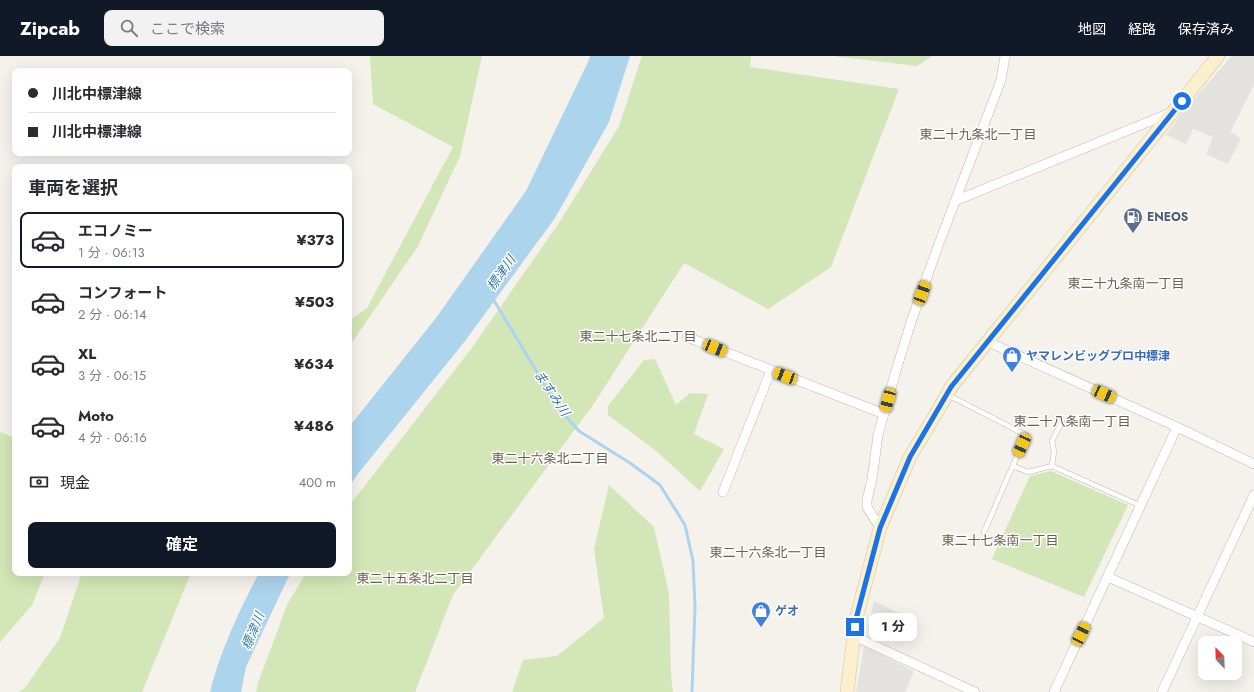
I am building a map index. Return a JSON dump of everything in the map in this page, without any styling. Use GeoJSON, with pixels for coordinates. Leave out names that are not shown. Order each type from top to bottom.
{"type":"FeatureCollection","features":[{"type":"Feature","properties":{"kind":"main road"},"geometry":{"type":"LineString","coordinates":[[847,692],[856,619],[880,528],[910,457],[946,395],[1218,56]]}},
{"type":"Feature","properties":{"kind":"street"},"geometry":{"type":"LineString","coordinates":[[880,528],[867,507],[867,500],[872,479],[878,435],[894,374],[955,200],[1001,80],[1005,56]]}},
{"type":"Feature","properties":{"kind":"street"},"geometry":{"type":"LineString","coordinates":[[955,200],[1173,112]]}},
{"type":"Feature","properties":{"kind":"street"},"geometry":{"type":"LineString","coordinates":[[687,337],[884,414]]}},
{"type":"Feature","properties":{"kind":"street"},"geometry":{"type":"LineString","coordinates":[[988,342],[1177,427],[1254,464]]}},
{"type":"Feature","properties":{"kind":"street"},"geometry":{"type":"LineString","coordinates":[[723,492],[771,370]]}},
{"type":"Feature","properties":{"kind":"street"},"geometry":{"type":"LineString","coordinates":[[1054,692],[1177,427]]}},
{"type":"Feature","properties":{"kind":"street"},"geometry":{"type":"LineString","coordinates":[[1162,692],[1254,495]]}},
{"type":"Feature","properties":{"kind":"street"},"geometry":{"type":"LineString","coordinates":[[1108,577],[1254,642]]}},
{"type":"Feature","properties":{"kind":"street"},"geometry":{"type":"LineString","coordinates":[[854,636],[975,692]]}},
{"type":"Feature","properties":{"kind":"lane"},"geometry":{"type":"LineString","coordinates":[[946,395],[1026,435],[984,532]]}},
{"type":"Feature","properties":{"kind":"lane"},"geometry":{"type":"LineString","coordinates":[[1052,466],[1054,451],[1052,441],[1062,421]]}},
{"type":"Feature","properties":{"kind":"lane"},"geometry":{"type":"LineString","coordinates":[[1013,466],[1028,472],[1052,466],[1141,506]]}},
{"type":"Feature","properties":{"kind":"green space"},"geometry":{"type":"Polygon","coordinates":[[[370,56],[482,56],[460,156],[418,246],[352,343],[352,319],[367,308],[453,147],[373,104],[370,56]]]}},
{"type":"Feature","properties":{"kind":"green space"},"geometry":{"type":"Polygon","coordinates":[[[642,56],[751,56],[750,67],[899,89],[831,267],[768,309],[684,263],[595,402],[453,595],[415,692],[256,692],[287,605],[304,576],[352,576],[352,502],[471,349],[559,223],[619,126],[642,56]]]}},
{"type":"Feature","properties":{"kind":"green space"},"geometry":{"type":"Polygon","coordinates":[[[833,56],[932,56],[917,66],[833,56]]]}},
{"type":"Feature","properties":{"kind":"green space"},"geometry":{"type":"Polygon","coordinates":[[[655,359],[676,405],[690,393],[708,394],[694,434],[724,449],[700,491],[655,450],[608,415],[608,406],[644,360],[655,359]]]}},
{"type":"Feature","properties":{"kind":"green space"},"geometry":{"type":"Polygon","coordinates":[[[0,432],[12,437],[12,576],[44,576],[32,605],[0,642],[0,432]]]}},
{"type":"Feature","properties":{"kind":"green space"},"geometry":{"type":"Polygon","coordinates":[[[1051,471],[1128,505],[1084,597],[992,559],[1030,476],[1051,471]]]}},
{"type":"Feature","properties":{"kind":"green space"},"geometry":{"type":"Polygon","coordinates":[[[609,485],[654,527],[669,594],[671,674],[673,692],[512,692],[523,660],[557,656],[604,618],[594,549],[609,485]]]}},
{"type":"Feature","properties":{"kind":"green space"},"geometry":{"type":"Polygon","coordinates":[[[81,576],[190,576],[142,692],[18,692],[24,689],[60,638],[81,576]]]}},
{"type":"Feature","properties":{"kind":"shaded area"},"geometry":{"type":"Polygon","coordinates":[[[1232,56],[1254,56],[1254,85],[1230,132],[1241,138],[1228,164],[1206,154],[1213,137],[1193,129],[1186,144],[1166,135],[1192,101],[1232,56]]]}},
{"type":"Feature","properties":{"kind":"shaded area"},"geometry":{"type":"Polygon","coordinates":[[[874,601],[901,614],[889,641],[868,629],[874,601]]]}},
{"type":"Feature","properties":{"kind":"shaded area"},"geometry":{"type":"Polygon","coordinates":[[[864,646],[914,671],[905,692],[856,692],[864,646]]]}},
{"type":"Feature","properties":{"kind":"water","name":"標津川"},"geometry":{"type":"Polygon","coordinates":[[[590,56],[630,56],[609,122],[555,218],[465,341],[352,482],[352,423],[436,318],[526,191],[590,56]]]}},
{"type":"Feature","properties":{"kind":"water","name":"標津川"},"geometry":{"type":"Polygon","coordinates":[[[257,576],[289,576],[246,667],[241,692],[210,692],[219,661],[244,602],[257,576]]]}},
{"type":"Feature","properties":{"kind":"waterway","name":"ますみ川"},"geometry":{"type":"LineString","coordinates":[[493,299],[560,410],[579,431],[630,463],[660,485],[685,525],[693,561],[695,606],[692,692]]}},
{"type":"Feature","properties":{"kind":"place","name":"ENEOS"},"geometry":{"type":"Point","coordinates":[1133,234]}},
{"type":"Feature","properties":{"kind":"place","name":"ヤマレンビッグプロ中標津"},"geometry":{"type":"Point","coordinates":[1012,373]}},
{"type":"Feature","properties":{"kind":"place","name":"ゲオ"},"geometry":{"type":"Point","coordinates":[761,628]}},
{"type":"Feature","properties":{"kind":"district","name":"東二十九条北一丁目"},"geometry":{"type":"Point","coordinates":[978,134]}},
{"type":"Feature","properties":{"kind":"district","name":"東二十九条南一丁目"},"geometry":{"type":"Point","coordinates":[1126,283]}},
{"type":"Feature","properties":{"kind":"district","name":"東二十七条北二丁目"},"geometry":{"type":"Point","coordinates":[638,336]}},
{"type":"Feature","properties":{"kind":"district","name":"東二十八条南一丁目"},"geometry":{"type":"Point","coordinates":[1072,421]}},
{"type":"Feature","properties":{"kind":"district","name":"東二十六条北二丁目"},"geometry":{"type":"Point","coordinates":[550,458]}},
{"type":"Feature","properties":{"kind":"district","name":"東二十七条南一丁目"},"geometry":{"type":"Point","coordinates":[1000,540]}},
{"type":"Feature","properties":{"kind":"district","name":"東二十六条北一丁目"},"geometry":{"type":"Point","coordinates":[768,552]}},
{"type":"Feature","properties":{"kind":"district","name":"東二十五条北二丁目"},"geometry":{"type":"Point","coordinates":[415,578]}},
{"type":"Feature","properties":{"kind":"route"},"geometry":{"type":"LineString","coordinates":[[855,627],[880,528],[910,457],[951,387],[1182,101]]}}]}
